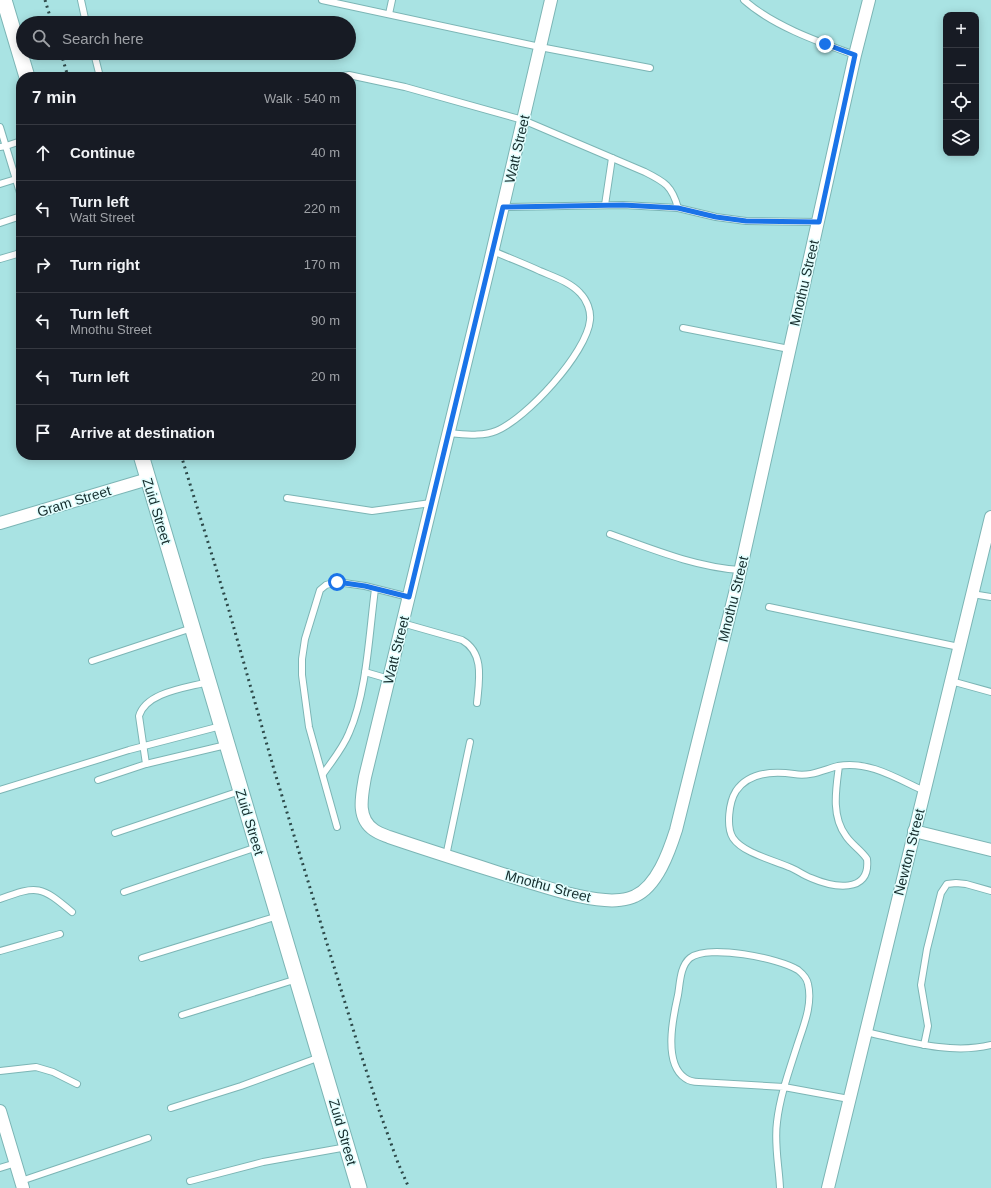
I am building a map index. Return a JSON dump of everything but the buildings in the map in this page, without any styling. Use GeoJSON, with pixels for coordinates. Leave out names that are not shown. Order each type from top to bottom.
{"type":"FeatureCollection","features":[{"type":"Feature","properties":{"kind":"street"},"geometry":{"type":"LineString","coordinates":[[4,0],[16,40]]}},
{"type":"Feature","properties":{"kind":"street","name":"Watt Street"},"geometry":{"type":"LineString","coordinates":[[362,811],[365,777],[493,251],[551,0]]}},
{"type":"Feature","properties":{"kind":"street","name":"Mnothu Street"},"geometry":{"type":"LineString","coordinates":[[362,811],[367,824],[375,831],[389,837],[446,856],[582,897],[607,900],[622,899],[634,896],[644,891],[651,883],[664,862],[676,830],[740,570],[819,222],[855,55],[869,0]]}},
{"type":"Feature","properties":{"kind":"street"},"geometry":{"type":"LineString","coordinates":[[22,60],[26,72]]}},
{"type":"Feature","properties":{"kind":"street","name":"Zuid Street"},"geometry":{"type":"LineString","coordinates":[[142,460],[240,791],[298,978],[359,1188]]}},
{"type":"Feature","properties":{"kind":"street","name":"Gram Street"},"geometry":{"type":"LineString","coordinates":[[0,523],[148,479]]}},
{"type":"Feature","properties":{"kind":"street","name":"Newton Street"},"geometry":{"type":"LineString","coordinates":[[828,1188],[991,517]]}},
{"type":"Feature","properties":{"kind":"street"},"geometry":{"type":"LineString","coordinates":[[914,831],[991,850]]}},
{"type":"Feature","properties":{"kind":"street"},"geometry":{"type":"LineString","coordinates":[[0,1111],[22,1184]]}},
{"type":"Feature","properties":{"kind":"lane"},"geometry":{"type":"LineString","coordinates":[[81,0],[84,16]]}},
{"type":"Feature","properties":{"kind":"lane"},"geometry":{"type":"LineString","coordinates":[[322,0],[540,47],[650,68]]}},
{"type":"Feature","properties":{"kind":"lane"},"geometry":{"type":"LineString","coordinates":[[389,14],[392,0]]}},
{"type":"Feature","properties":{"kind":"lane"},"geometry":{"type":"LineString","coordinates":[[744,0],[756,10],[796,31],[855,55]]}},
{"type":"Feature","properties":{"kind":"lane"},"geometry":{"type":"LineString","coordinates":[[96,60],[99,72]]}},
{"type":"Feature","properties":{"kind":"lane"},"geometry":{"type":"LineString","coordinates":[[356,76],[405,87],[523,120],[645,172],[671,189],[675,195],[678,208]]}},
{"type":"Feature","properties":{"kind":"lane"},"geometry":{"type":"LineString","coordinates":[[0,127],[3,146],[16,179],[0,184]]}},
{"type":"Feature","properties":{"kind":"lane"},"geometry":{"type":"LineString","coordinates":[[3,146],[16,142]]}},
{"type":"Feature","properties":{"kind":"lane"},"geometry":{"type":"LineString","coordinates":[[605,205],[612,158]]}},
{"type":"Feature","properties":{"kind":"lane"},"geometry":{"type":"LineString","coordinates":[[503,207],[605,205],[678,208],[716,217],[746,221],[819,222]]}},
{"type":"Feature","properties":{"kind":"lane"},"geometry":{"type":"LineString","coordinates":[[0,223],[16,218]]}},
{"type":"Feature","properties":{"kind":"lane"},"geometry":{"type":"LineString","coordinates":[[448,433],[482,434],[496,431],[510,424],[545,394],[569,363],[586,337],[588,329],[590,319],[588,305],[580,292],[564,281],[493,251]]}},
{"type":"Feature","properties":{"kind":"lane"},"geometry":{"type":"LineString","coordinates":[[0,259],[16,254]]}},
{"type":"Feature","properties":{"kind":"lane"},"geometry":{"type":"LineString","coordinates":[[683,328],[789,349]]}},
{"type":"Feature","properties":{"kind":"lane"},"geometry":{"type":"LineString","coordinates":[[287,498],[372,511],[431,503]]}},
{"type":"Feature","properties":{"kind":"lane"},"geometry":{"type":"LineString","coordinates":[[610,534],[687,561],[718,568],[740,570]]}},
{"type":"Feature","properties":{"kind":"lane"},"geometry":{"type":"LineString","coordinates":[[337,827],[310,727],[302,675],[302,659],[305,639],[320,590],[326,585],[337,582],[409,597]]}},
{"type":"Feature","properties":{"kind":"lane"},"geometry":{"type":"LineString","coordinates":[[323,774],[343,746],[350,733],[365,672],[376,589]]}},
{"type":"Feature","properties":{"kind":"lane"},"geometry":{"type":"LineString","coordinates":[[972,594],[991,597]]}},
{"type":"Feature","properties":{"kind":"lane"},"geometry":{"type":"LineString","coordinates":[[769,607],[959,647]]}},
{"type":"Feature","properties":{"kind":"lane"},"geometry":{"type":"LineString","coordinates":[[402,622],[462,640],[469,644],[474,651],[478,663],[479,678],[477,703]]}},
{"type":"Feature","properties":{"kind":"lane"},"geometry":{"type":"LineString","coordinates":[[92,661],[192,628]]}},
{"type":"Feature","properties":{"kind":"lane"},"geometry":{"type":"LineString","coordinates":[[365,672],[389,679]]}},
{"type":"Feature","properties":{"kind":"lane"},"geometry":{"type":"LineString","coordinates":[[951,681],[991,692]]}},
{"type":"Feature","properties":{"kind":"lane"},"geometry":{"type":"LineString","coordinates":[[146,764],[139,716],[146,703],[158,696],[208,682]]}},
{"type":"Feature","properties":{"kind":"lane"},"geometry":{"type":"LineString","coordinates":[[0,790],[143,746],[221,726]]}},
{"type":"Feature","properties":{"kind":"lane"},"geometry":{"type":"LineString","coordinates":[[446,856],[470,742]]}},
{"type":"Feature","properties":{"kind":"lane"},"geometry":{"type":"LineString","coordinates":[[98,780],[146,764],[227,745]]}},
{"type":"Feature","properties":{"kind":"lane"},"geometry":{"type":"LineString","coordinates":[[839,766],[836,788],[837,819],[841,830],[846,837],[867,859],[865,874],[858,883],[851,886],[822,882],[752,852],[739,845],[733,837],[730,818],[734,795],[745,782],[760,774],[773,772],[803,776],[839,766],[869,767],[924,791]]}},
{"type":"Feature","properties":{"kind":"lane"},"geometry":{"type":"LineString","coordinates":[[115,833],[240,791]]}},
{"type":"Feature","properties":{"kind":"lane"},"geometry":{"type":"LineString","coordinates":[[124,892],[258,847]]}},
{"type":"Feature","properties":{"kind":"lane"},"geometry":{"type":"LineString","coordinates":[[924,1045],[928,1026],[921,985],[927,949],[941,893],[947,884],[956,883],[991,891]]}},
{"type":"Feature","properties":{"kind":"lane"},"geometry":{"type":"LineString","coordinates":[[0,899],[20,891],[36,890],[51,895],[72,912]]}},
{"type":"Feature","properties":{"kind":"lane"},"geometry":{"type":"LineString","coordinates":[[142,958],[278,916]]}},
{"type":"Feature","properties":{"kind":"lane"},"geometry":{"type":"LineString","coordinates":[[0,951],[60,934]]}},
{"type":"Feature","properties":{"kind":"lane"},"geometry":{"type":"LineString","coordinates":[[780,1188],[775,1142],[776,1122],[784,1087],[808,1010],[808,984],[805,977],[786,964],[753,956],[718,952],[702,954],[690,959],[683,968],[673,1021],[672,1045],[674,1061],[683,1078],[689,1081],[699,1082],[784,1087],[849,1099]]}},
{"type":"Feature","properties":{"kind":"lane"},"geometry":{"type":"LineString","coordinates":[[182,1015],[298,978]]}},
{"type":"Feature","properties":{"kind":"lane"},"geometry":{"type":"LineString","coordinates":[[866,1032],[924,1045],[960,1049],[991,1045]]}},
{"type":"Feature","properties":{"kind":"lane"},"geometry":{"type":"LineString","coordinates":[[171,1108],[241,1086],[321,1056]]}},
{"type":"Feature","properties":{"kind":"lane"},"geometry":{"type":"LineString","coordinates":[[0,1071],[36,1067],[53,1072],[77,1084]]}},
{"type":"Feature","properties":{"kind":"lane"},"geometry":{"type":"LineString","coordinates":[[22,1184],[148,1138]]}},
{"type":"Feature","properties":{"kind":"lane"},"geometry":{"type":"LineString","coordinates":[[190,1181],[263,1162],[347,1147]]}},
{"type":"Feature","properties":{"kind":"lane"},"geometry":{"type":"LineString","coordinates":[[0,1168],[16,1163]]}},
{"type":"Feature","properties":{"kind":"railway"},"geometry":{"type":"LineString","coordinates":[[45,0],[50,16]]}},
{"type":"Feature","properties":{"kind":"railway"},"geometry":{"type":"LineString","coordinates":[[63,60],[67,72]]}},
{"type":"Feature","properties":{"kind":"railway"},"geometry":{"type":"LineString","coordinates":[[183,460],[228,607],[275,773],[357,1042],[379,1110],[398,1163],[409,1188]]}},
{"type":"Feature","properties":{"kind":"route"},"geometry":{"type":"LineString","coordinates":[[337,582],[365,586],[409,597],[503,207],[623,205],[678,208],[716,217],[746,221],[819,222],[855,55],[825,44]]}}]}
